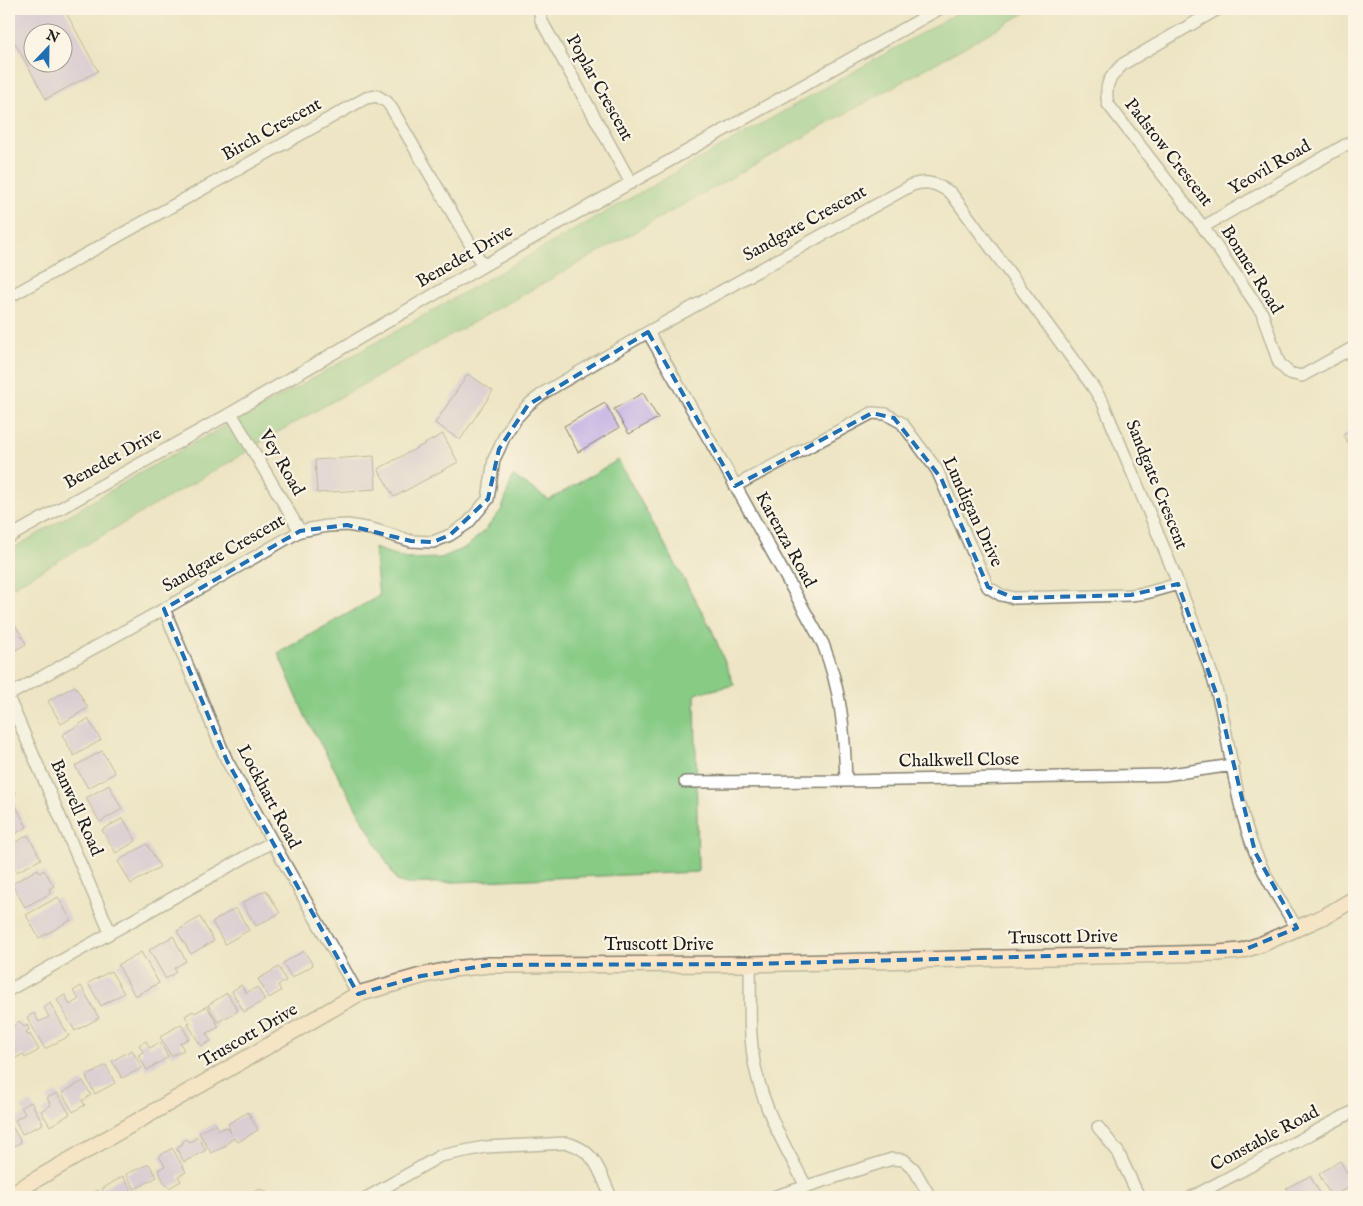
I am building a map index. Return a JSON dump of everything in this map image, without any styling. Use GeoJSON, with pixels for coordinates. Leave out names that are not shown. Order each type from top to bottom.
{"type":"FeatureCollection","features":[{"type":"Feature","properties":{"kind":"street","name":"Poplar Crescent"},"geometry":{"type":"LineString","coordinates":[[539,9],[541,20],[631,183]]}},
{"type":"Feature","properties":{"kind":"street","name":"Benedet Drive"},"geometry":{"type":"LineString","coordinates":[[9,538],[231,413],[483,266],[939,9]]}},
{"type":"Feature","properties":{"kind":"street","name":"Padstow Crescent"},"geometry":{"type":"LineString","coordinates":[[1203,227],[1108,104],[1105,91],[1112,75],[1123,64],[1218,9]]}},
{"type":"Feature","properties":{"kind":"street","name":"Birch Crescent"},"geometry":{"type":"LineString","coordinates":[[9,297],[366,98],[377,96],[387,102],[392,108],[483,266]]}},
{"type":"Feature","properties":{"kind":"street","name":"Yeovil Road"},"geometry":{"type":"LineString","coordinates":[[1203,227],[1354,140]]}},
{"type":"Feature","properties":{"kind":"street","name":"Sandgate Crescent"},"geometry":{"type":"LineString","coordinates":[[9,695],[300,531],[327,526],[348,525],[372,529],[411,541],[433,542],[450,536],[468,523],[488,499],[494,459],[498,449],[512,424],[528,405],[545,392],[648,332],[912,185],[923,182],[943,188],[951,193],[1103,403],[1178,584],[1210,667],[1242,810],[1255,852],[1272,887],[1297,928]]}},
{"type":"Feature","properties":{"kind":"street","name":"Bonner Road"},"geometry":{"type":"LineString","coordinates":[[1203,227],[1262,313],[1279,363],[1290,373],[1302,376],[1354,347]]}},
{"type":"Feature","properties":{"kind":"street","name":"Karenza Road"},"geometry":{"type":"LineString","coordinates":[[648,332],[823,644],[832,669],[843,720],[846,781]]}},
{"type":"Feature","properties":{"kind":"street","name":"Vey Road"},"geometry":{"type":"LineString","coordinates":[[231,413],[300,531]]}},
{"type":"Feature","properties":{"kind":"street","name":"Lundigan Drive"},"geometry":{"type":"LineString","coordinates":[[735,486],[872,413],[886,414],[902,423],[937,470],[988,587],[1001,595],[1014,598],[1131,595],[1178,584]]}},
{"type":"Feature","properties":{"kind":"street","name":"Lockhart Road"},"geometry":{"type":"LineString","coordinates":[[164,609],[227,761],[358,994]]}},
{"type":"Feature","properties":{"kind":"street","name":"Banwell Road"},"geometry":{"type":"LineString","coordinates":[[9,699],[110,932]]}},
{"type":"Feature","properties":{"kind":"street","name":"Chalkwell Close"},"geometry":{"type":"LineString","coordinates":[[685,782],[1164,775],[1233,766]]}},
{"type":"Feature","properties":{"kind":"street"},"geometry":{"type":"LineString","coordinates":[[9,990],[272,842]]}},
{"type":"Feature","properties":{"kind":"street","name":"Truscott Drive"},"geometry":{"type":"LineString","coordinates":[[9,1195],[358,994],[453,969],[489,964],[750,964],[1218,953],[1241,951],[1327,915],[1354,899]]}},
{"type":"Feature","properties":{"kind":"street"},"geometry":{"type":"LineString","coordinates":[[750,964],[752,1050],[755,1067],[764,1099],[778,1133],[806,1186]]}},
{"type":"Feature","properties":{"kind":"street","name":"Constable Road"},"geometry":{"type":"LineString","coordinates":[[1192,1197],[1354,1111]]}},
{"type":"Feature","properties":{"kind":"street"},"geometry":{"type":"LineString","coordinates":[[1098,1127],[1118,1152],[1139,1197]]}},
{"type":"Feature","properties":{"kind":"street"},"geometry":{"type":"LineString","coordinates":[[368,1197],[440,1156],[485,1147],[567,1143],[578,1146],[588,1152],[611,1197]]}},
{"type":"Feature","properties":{"kind":"street"},"geometry":{"type":"LineString","coordinates":[[774,1197],[892,1160],[904,1160],[918,1173],[930,1197]]}},
{"type":"Feature","properties":{"kind":"highlighted area"},"geometry":{"type":"Polygon","coordinates":[[[648,332],[735,486],[872,413],[894,418],[941,478],[988,587],[1014,598],[1131,595],[1178,584],[1218,699],[1255,852],[1297,928],[1241,951],[750,964],[489,965],[421,976],[358,994],[227,761],[164,609],[300,531],[347,525],[411,541],[433,542],[450,535],[488,499],[499,449],[528,405],[648,332]]]}},
{"type":"Feature","properties":{"kind":"green space"},"geometry":{"type":"Polygon","coordinates":[[[964,9],[1032,9],[271,436],[235,459],[9,589],[9,551],[161,461],[255,411],[964,9]]]}},
{"type":"Feature","properties":{"kind":"green space"},"geometry":{"type":"Polygon","coordinates":[[[618,460],[712,630],[734,685],[695,694],[698,872],[407,884],[397,881],[306,718],[278,653],[379,596],[374,548],[406,559],[441,558],[467,547],[487,528],[502,509],[513,476],[549,500],[618,460]]]}},
{"type":"Feature","properties":{"kind":"building"},"geometry":{"type":"Polygon","coordinates":[[[9,9],[64,9],[71,22],[22,22],[22,56],[9,32],[9,9]]]}},
{"type":"Feature","properties":{"kind":"building"},"geometry":{"type":"Polygon","coordinates":[[[72,24],[98,71],[46,99],[31,72],[72,72],[72,24]]]}},
{"type":"Feature","properties":{"kind":"building"},"geometry":{"type":"Polygon","coordinates":[[[468,374],[493,391],[460,440],[435,423],[468,374]]]}},
{"type":"Feature","properties":{"kind":"building"},"geometry":{"type":"Polygon","coordinates":[[[643,393],[658,418],[629,434],[614,409],[643,393]]]}},
{"type":"Feature","properties":{"kind":"building"},"geometry":{"type":"Polygon","coordinates":[[[605,403],[619,428],[578,452],[564,426],[605,403]]]}},
{"type":"Feature","properties":{"kind":"building"},"geometry":{"type":"Polygon","coordinates":[[[1354,428],[1354,452],[1343,435],[1354,428]]]}},
{"type":"Feature","properties":{"kind":"building"},"geometry":{"type":"Polygon","coordinates":[[[443,434],[458,462],[394,497],[378,469],[443,434]]]}},
{"type":"Feature","properties":{"kind":"building"},"geometry":{"type":"Polygon","coordinates":[[[374,456],[376,489],[317,493],[315,460],[374,456]]]}},
{"type":"Feature","properties":{"kind":"building"},"geometry":{"type":"Polygon","coordinates":[[[9,614],[26,644],[9,654],[9,614]]]}},
{"type":"Feature","properties":{"kind":"building"},"geometry":{"type":"Polygon","coordinates":[[[75,686],[88,708],[61,724],[48,701],[75,686]]]}},
{"type":"Feature","properties":{"kind":"building"},"geometry":{"type":"Polygon","coordinates":[[[88,719],[101,740],[74,756],[62,735],[88,719]]]}},
{"type":"Feature","properties":{"kind":"building"},"geometry":{"type":"Polygon","coordinates":[[[102,751],[115,773],[88,788],[75,766],[102,751]]]}},
{"type":"Feature","properties":{"kind":"building"},"geometry":{"type":"Polygon","coordinates":[[[9,782],[16,794],[9,798],[9,782]]]}},
{"type":"Feature","properties":{"kind":"building"},"geometry":{"type":"Polygon","coordinates":[[[109,785],[122,809],[100,822],[86,798],[109,785]]]}},
{"type":"Feature","properties":{"kind":"building"},"geometry":{"type":"Polygon","coordinates":[[[14,803],[27,827],[9,837],[9,806],[14,803]]]}},
{"type":"Feature","properties":{"kind":"building"},"geometry":{"type":"Polygon","coordinates":[[[123,818],[136,841],[116,853],[102,830],[123,818]]]}},
{"type":"Feature","properties":{"kind":"building"},"geometry":{"type":"Polygon","coordinates":[[[28,835],[41,859],[17,872],[9,858],[9,846],[28,835]]]}},
{"type":"Feature","properties":{"kind":"building"},"geometry":{"type":"Polygon","coordinates":[[[147,844],[160,867],[131,884],[118,861],[147,844]]]}},
{"type":"Feature","properties":{"kind":"building"},"geometry":{"type":"Polygon","coordinates":[[[38,869],[40,873],[44,870],[54,886],[49,889],[51,893],[25,907],[12,884],[38,869]]]}},
{"type":"Feature","properties":{"kind":"building"},"geometry":{"type":"Polygon","coordinates":[[[266,890],[280,913],[256,926],[242,903],[266,890]]]}},
{"type":"Feature","properties":{"kind":"building"},"geometry":{"type":"Polygon","coordinates":[[[58,897],[71,920],[39,938],[26,915],[58,897]]]}},
{"type":"Feature","properties":{"kind":"building"},"geometry":{"type":"Polygon","coordinates":[[[236,908],[249,930],[225,944],[212,922],[236,908]]]}},
{"type":"Feature","properties":{"kind":"building"},"geometry":{"type":"Polygon","coordinates":[[[200,917],[214,941],[191,954],[177,931],[200,917]]]}},
{"type":"Feature","properties":{"kind":"building"},"geometry":{"type":"Polygon","coordinates":[[[173,936],[186,961],[174,968],[176,972],[166,979],[149,950],[173,936]]]}},
{"type":"Feature","properties":{"kind":"building"},"geometry":{"type":"Polygon","coordinates":[[[304,951],[313,965],[292,978],[283,963],[304,951]]]}},
{"type":"Feature","properties":{"kind":"building"},"geometry":{"type":"Polygon","coordinates":[[[141,952],[159,983],[135,996],[118,965],[141,952]]]}},
{"type":"Feature","properties":{"kind":"building"},"geometry":{"type":"Polygon","coordinates":[[[279,967],[286,981],[278,985],[281,991],[269,998],[258,979],[279,967]]]}},
{"type":"Feature","properties":{"kind":"building"},"geometry":{"type":"Polygon","coordinates":[[[111,971],[124,993],[101,1006],[88,983],[111,971]]]}},
{"type":"Feature","properties":{"kind":"building"},"geometry":{"type":"Polygon","coordinates":[[[241,985],[246,993],[257,987],[265,1000],[244,1012],[232,991],[241,985]]]}},
{"type":"Feature","properties":{"kind":"building"},"geometry":{"type":"Polygon","coordinates":[[[81,986],[99,1018],[75,1031],[57,1000],[65,995],[70,1005],[79,999],[73,991],[81,986]]]}},
{"type":"Feature","properties":{"kind":"building"},"geometry":{"type":"Polygon","coordinates":[[[227,993],[238,1011],[218,1022],[208,1005],[227,993]]]}},
{"type":"Feature","properties":{"kind":"building"},"geometry":{"type":"Polygon","coordinates":[[[50,1003],[69,1036],[45,1049],[27,1017],[34,1013],[39,1022],[49,1017],[44,1008],[50,1003]]]}},
{"type":"Feature","properties":{"kind":"building"},"geometry":{"type":"Polygon","coordinates":[[[207,1006],[219,1027],[206,1034],[211,1041],[201,1046],[185,1016],[207,1006]]]}},
{"type":"Feature","properties":{"kind":"building"},"geometry":{"type":"Polygon","coordinates":[[[19,1021],[24,1027],[27,1025],[29,1030],[26,1032],[28,1036],[30,1034],[39,1050],[25,1058],[23,1054],[11,1061],[9,1057],[9,1030],[19,1021]]]}},
{"type":"Feature","properties":{"kind":"building"},"geometry":{"type":"Polygon","coordinates":[[[181,1024],[189,1039],[180,1043],[184,1050],[171,1056],[160,1037],[181,1024]]]}},
{"type":"Feature","properties":{"kind":"building"},"geometry":{"type":"Polygon","coordinates":[[[146,1041],[150,1048],[160,1042],[168,1057],[147,1070],[138,1055],[143,1052],[139,1045],[146,1041]]]}},
{"type":"Feature","properties":{"kind":"building"},"geometry":{"type":"Polygon","coordinates":[[[132,1050],[142,1068],[122,1078],[112,1061],[132,1050]]]}},
{"type":"Feature","properties":{"kind":"building"},"geometry":{"type":"Polygon","coordinates":[[[106,1065],[115,1083],[95,1094],[86,1077],[106,1065]]]}},
{"type":"Feature","properties":{"kind":"building"},"geometry":{"type":"Polygon","coordinates":[[[83,1081],[91,1095],[82,1101],[85,1105],[73,1112],[62,1093],[83,1081]]]}},
{"type":"Feature","properties":{"kind":"building"},"geometry":{"type":"Polygon","coordinates":[[[57,1093],[70,1114],[50,1126],[41,1111],[51,1105],[47,1098],[57,1093]]]}},
{"type":"Feature","properties":{"kind":"building"},"geometry":{"type":"Polygon","coordinates":[[[31,1102],[43,1124],[22,1134],[15,1120],[25,1114],[21,1107],[31,1102]]]}},
{"type":"Feature","properties":{"kind":"building"},"geometry":{"type":"Polygon","coordinates":[[[248,1112],[258,1130],[238,1142],[234,1138],[226,1146],[211,1153],[199,1133],[215,1123],[219,1130],[227,1127],[231,1133],[228,1124],[248,1112]]]}},
{"type":"Feature","properties":{"kind":"building"},"geometry":{"type":"Polygon","coordinates":[[[9,1123],[21,1142],[9,1149],[9,1123]]]}},
{"type":"Feature","properties":{"kind":"building"},"geometry":{"type":"Polygon","coordinates":[[[198,1137],[206,1150],[184,1162],[176,1148],[186,1139],[190,1142],[198,1137]]]}},
{"type":"Feature","properties":{"kind":"building"},"geometry":{"type":"Polygon","coordinates":[[[172,1148],[186,1172],[178,1176],[181,1181],[169,1188],[158,1170],[165,1166],[159,1156],[172,1148]]]}},
{"type":"Feature","properties":{"kind":"building"},"geometry":{"type":"Polygon","coordinates":[[[1340,1161],[1354,1185],[1331,1197],[1319,1174],[1340,1161]]]}},
{"type":"Feature","properties":{"kind":"building"},"geometry":{"type":"Polygon","coordinates":[[[149,1164],[157,1177],[135,1189],[126,1174],[149,1164]]]}},
{"type":"Feature","properties":{"kind":"building"},"geometry":{"type":"Polygon","coordinates":[[[123,1176],[132,1192],[122,1197],[107,1197],[102,1189],[123,1176]]]}},
{"type":"Feature","properties":{"kind":"building"},"geometry":{"type":"Polygon","coordinates":[[[1310,1176],[1322,1197],[1292,1197],[1286,1188],[1310,1176]]]}},
{"type":"Feature","properties":{"kind":"building"},"geometry":{"type":"Polygon","coordinates":[[[260,1189],[266,1191],[269,1197],[254,1197],[252,1193],[260,1189]]]}},
{"type":"Feature","properties":{"kind":"building"},"geometry":{"type":"Polygon","coordinates":[[[98,1190],[103,1197],[85,1197],[98,1190]]]}},
{"type":"Feature","properties":{"kind":"building"},"geometry":{"type":"Polygon","coordinates":[[[1280,1191],[1284,1197],[1270,1197],[1280,1191]]]}}]}
